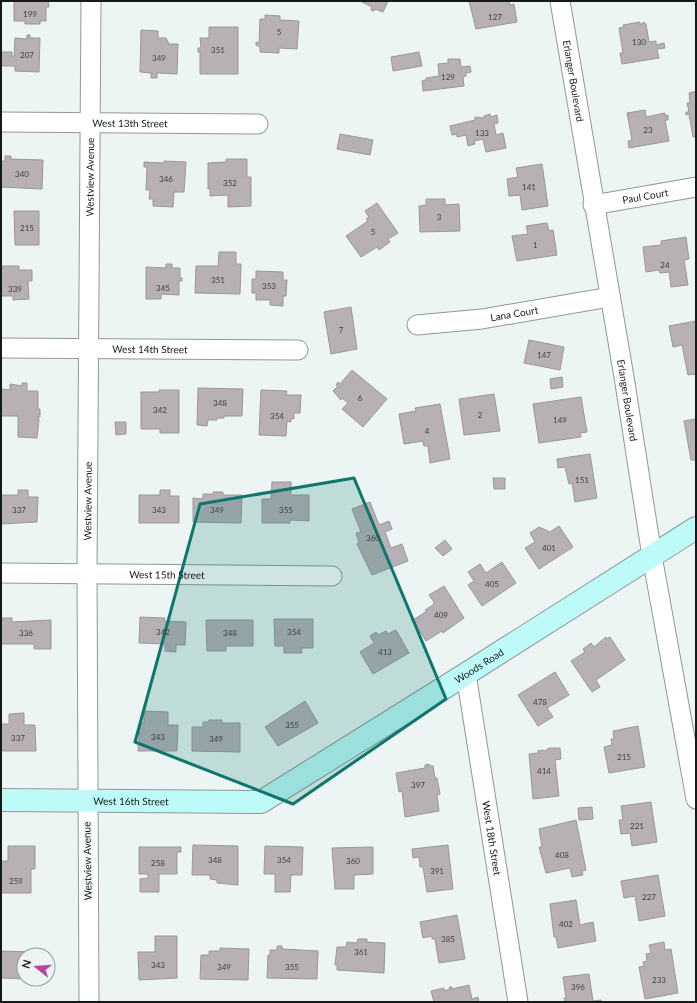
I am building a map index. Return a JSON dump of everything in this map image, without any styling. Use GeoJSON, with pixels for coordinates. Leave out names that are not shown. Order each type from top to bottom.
{"type":"FeatureCollection","features":[{"type":"Feature","properties":{"kind":"street","name":"Westview Avenue"},"geometry":{"type":"LineString","coordinates":[[89,1002],[86,800],[91,1]]}},
{"type":"Feature","properties":{"kind":"street","name":"Erlanger Boulevard"},"geometry":{"type":"LineString","coordinates":[[560,1],[652,556],[696,799]]}},
{"type":"Feature","properties":{"kind":"street","name":"West 13th Street"},"geometry":{"type":"LineString","coordinates":[[1,122],[258,124]]}},
{"type":"Feature","properties":{"kind":"street","name":"Paul Court"},"geometry":{"type":"LineString","coordinates":[[593,205],[696,186]]}},
{"type":"Feature","properties":{"kind":"street","name":"Lana Court"},"geometry":{"type":"LineString","coordinates":[[417,326],[482,319],[610,297]]}},
{"type":"Feature","properties":{"kind":"street","name":"West 14th Street"},"geometry":{"type":"LineString","coordinates":[[1,348],[298,350]]}},
{"type":"Feature","properties":{"kind":"street","name":"Woods Road"},"geometry":{"type":"LineString","coordinates":[[260,802],[466,674],[696,528]]}},
{"type":"Feature","properties":{"kind":"street","name":"West 15th Street"},"geometry":{"type":"LineString","coordinates":[[1,573],[332,576]]}},
{"type":"Feature","properties":{"kind":"street","name":"West 18th Street"},"geometry":{"type":"LineString","coordinates":[[466,674],[518,1002]]}},
{"type":"Feature","properties":{"kind":"street","name":"West 16th Street"},"geometry":{"type":"LineString","coordinates":[[1,800],[260,802]]}},
{"type":"Feature","properties":{"kind":"highlighted area"},"geometry":{"type":"Polygon","coordinates":[[[354,478],[446,699],[293,804],[135,742],[200,504],[354,478]]]}},
{"type":"Feature","properties":{"kind":"building"},"geometry":{"type":"Polygon","coordinates":[[[14,1],[48,1],[49,7],[46,7],[46,21],[40,21],[40,24],[25,24],[25,21],[14,21],[14,1]]]}},
{"type":"Feature","properties":{"kind":"building"},"geometry":{"type":"Polygon","coordinates":[[[360,1],[388,1],[383,12],[375,9],[374,11],[371,10],[372,7],[360,1]]]}},
{"type":"Feature","properties":{"kind":"building"},"geometry":{"type":"Polygon","coordinates":[[[469,1],[509,1],[510,5],[514,4],[517,22],[476,29],[469,1]]]}},
{"type":"Feature","properties":{"kind":"building"},"geometry":{"type":"Polygon","coordinates":[[[265,15],[280,16],[280,20],[299,21],[297,49],[279,48],[279,53],[260,52],[260,47],[256,45],[256,42],[259,43],[260,19],[265,19],[265,15]]]}},
{"type":"Feature","properties":{"kind":"building"},"geometry":{"type":"Polygon","coordinates":[[[640,22],[640,25],[644,22],[646,24],[649,42],[656,41],[656,45],[664,43],[665,48],[657,49],[659,58],[622,64],[620,53],[623,53],[619,28],[624,27],[623,25],[640,22]]]}},
{"type":"Feature","properties":{"kind":"building"},"geometry":{"type":"Polygon","coordinates":[[[209,27],[238,27],[238,74],[200,74],[200,52],[198,52],[198,48],[201,48],[200,38],[209,38],[209,27]]]}},
{"type":"Feature","properties":{"kind":"building"},"geometry":{"type":"Polygon","coordinates":[[[141,30],[158,31],[158,38],[166,38],[169,44],[178,44],[177,74],[157,73],[157,78],[151,78],[151,73],[140,72],[141,30]]]}},
{"type":"Feature","properties":{"kind":"building"},"geometry":{"type":"Polygon","coordinates":[[[27,35],[30,35],[30,38],[40,38],[39,72],[15,71],[15,66],[1,66],[1,52],[12,52],[12,57],[14,57],[15,38],[27,39],[27,35]]]}},
{"type":"Feature","properties":{"kind":"building"},"geometry":{"type":"Polygon","coordinates":[[[419,52],[422,66],[393,71],[391,57],[419,52]]]}},
{"type":"Feature","properties":{"kind":"building"},"geometry":{"type":"Polygon","coordinates":[[[448,59],[460,59],[461,67],[470,66],[471,72],[466,73],[466,76],[463,77],[464,86],[423,91],[422,81],[426,80],[426,78],[439,76],[438,64],[448,63],[448,59]]]}},
{"type":"Feature","properties":{"kind":"building"},"geometry":{"type":"Polygon","coordinates":[[[696,91],[696,137],[693,137],[689,114],[686,115],[686,112],[689,112],[687,103],[690,103],[689,93],[696,91]]]}},
{"type":"Feature","properties":{"kind":"building"},"geometry":{"type":"Polygon","coordinates":[[[645,110],[646,117],[665,113],[665,116],[668,115],[668,120],[665,120],[669,141],[629,148],[628,141],[632,140],[627,113],[645,110]]]}},
{"type":"Feature","properties":{"kind":"building"},"geometry":{"type":"Polygon","coordinates":[[[490,114],[491,117],[497,115],[498,123],[494,124],[496,135],[503,133],[506,148],[486,152],[483,139],[474,141],[475,144],[468,146],[466,135],[457,137],[457,134],[452,135],[450,126],[475,120],[475,117],[484,118],[484,116],[490,114]]]}},
{"type":"Feature","properties":{"kind":"building"},"geometry":{"type":"Polygon","coordinates":[[[340,134],[373,140],[370,155],[337,149],[340,134]]]}},
{"type":"Feature","properties":{"kind":"building"},"geometry":{"type":"Polygon","coordinates":[[[5,156],[11,156],[11,159],[43,160],[42,189],[1,187],[1,161],[5,161],[5,156]]]}},
{"type":"Feature","properties":{"kind":"building"},"geometry":{"type":"Polygon","coordinates":[[[226,159],[247,159],[247,177],[251,177],[251,206],[228,207],[228,195],[210,196],[210,189],[208,189],[208,163],[226,162],[226,159]]]}},
{"type":"Feature","properties":{"kind":"building"},"geometry":{"type":"Polygon","coordinates":[[[164,161],[186,162],[184,192],[174,192],[173,207],[153,206],[153,199],[149,199],[150,190],[146,190],[147,167],[144,167],[144,162],[164,163],[164,161]]]}},
{"type":"Feature","properties":{"kind":"building"},"geometry":{"type":"Polygon","coordinates":[[[542,164],[548,206],[522,210],[520,195],[509,196],[507,179],[518,177],[516,168],[542,164]]]}},
{"type":"Feature","properties":{"kind":"building"},"geometry":{"type":"Polygon","coordinates":[[[426,199],[445,199],[445,205],[459,204],[460,231],[420,232],[419,206],[426,205],[426,199]]]}},
{"type":"Feature","properties":{"kind":"building"},"geometry":{"type":"Polygon","coordinates":[[[377,203],[398,233],[388,239],[390,242],[379,250],[377,247],[361,257],[346,236],[368,221],[366,219],[369,217],[365,211],[377,203]]]}},
{"type":"Feature","properties":{"kind":"building"},"geometry":{"type":"Polygon","coordinates":[[[14,211],[39,211],[39,245],[15,245],[14,211]]]}},
{"type":"Feature","properties":{"kind":"building"},"geometry":{"type":"Polygon","coordinates":[[[547,223],[549,231],[553,230],[557,255],[517,261],[512,236],[528,234],[526,226],[547,223]]]}},
{"type":"Feature","properties":{"kind":"building"},"geometry":{"type":"Polygon","coordinates":[[[686,237],[689,259],[684,260],[688,285],[671,287],[669,272],[660,273],[659,270],[646,272],[643,247],[661,245],[661,241],[686,237]]]}},
{"type":"Feature","properties":{"kind":"building"},"geometry":{"type":"Polygon","coordinates":[[[219,252],[236,252],[236,264],[241,264],[240,294],[195,293],[196,266],[218,266],[219,252]]]}},
{"type":"Feature","properties":{"kind":"building"},"geometry":{"type":"Polygon","coordinates":[[[166,264],[172,264],[172,268],[180,268],[180,278],[182,278],[182,281],[179,281],[179,295],[161,294],[161,299],[146,299],[146,267],[166,268],[166,264]]]}},
{"type":"Feature","properties":{"kind":"building"},"geometry":{"type":"Polygon","coordinates":[[[1,266],[19,266],[19,270],[32,270],[32,281],[28,281],[29,299],[13,300],[13,296],[1,296],[1,266]]]}},
{"type":"Feature","properties":{"kind":"building"},"geometry":{"type":"Polygon","coordinates":[[[256,271],[283,272],[283,280],[287,280],[286,296],[283,296],[283,306],[270,305],[270,300],[256,300],[256,293],[252,293],[252,279],[256,279],[256,271]]]}},
{"type":"Feature","properties":{"kind":"building"},"geometry":{"type":"Polygon","coordinates":[[[351,307],[357,349],[331,354],[324,312],[351,307]]]}},
{"type":"Feature","properties":{"kind":"building"},"geometry":{"type":"Polygon","coordinates":[[[696,321],[696,374],[688,375],[682,345],[673,347],[669,326],[696,321]]]}},
{"type":"Feature","properties":{"kind":"building"},"geometry":{"type":"Polygon","coordinates":[[[529,340],[564,347],[560,370],[524,363],[529,340]]]}},
{"type":"Feature","properties":{"kind":"building"},"geometry":{"type":"Polygon","coordinates":[[[352,370],[387,399],[363,427],[342,409],[348,403],[342,398],[341,400],[333,391],[338,386],[336,385],[338,382],[340,384],[352,370]]]}},
{"type":"Feature","properties":{"kind":"building"},"geometry":{"type":"Polygon","coordinates":[[[562,377],[563,387],[551,389],[550,379],[562,377]]]}},
{"type":"Feature","properties":{"kind":"building"},"geometry":{"type":"Polygon","coordinates":[[[22,383],[27,383],[27,391],[38,391],[38,409],[40,409],[40,417],[37,417],[39,419],[37,438],[18,437],[18,416],[1,416],[1,389],[10,390],[10,384],[22,386],[22,383]]]}},
{"type":"Feature","properties":{"kind":"building"},"geometry":{"type":"Polygon","coordinates":[[[198,388],[243,389],[242,416],[224,416],[224,418],[217,418],[217,420],[208,420],[207,426],[197,425],[198,388]]]}},
{"type":"Feature","properties":{"kind":"building"},"geometry":{"type":"Polygon","coordinates":[[[159,390],[179,390],[179,433],[160,433],[160,429],[141,429],[141,392],[159,392],[159,390]]]}},
{"type":"Feature","properties":{"kind":"building"},"geometry":{"type":"Polygon","coordinates":[[[261,390],[287,391],[286,395],[301,395],[300,413],[294,413],[294,419],[291,418],[291,422],[287,421],[286,436],[259,435],[261,390]]]}},
{"type":"Feature","properties":{"kind":"building"},"geometry":{"type":"Polygon","coordinates":[[[494,394],[500,431],[464,435],[459,399],[494,394]]]}},
{"type":"Feature","properties":{"kind":"building"},"geometry":{"type":"Polygon","coordinates":[[[581,397],[587,432],[580,433],[581,437],[539,443],[533,404],[581,397]]]}},
{"type":"Feature","properties":{"kind":"building"},"geometry":{"type":"Polygon","coordinates":[[[440,404],[450,459],[430,463],[428,446],[424,446],[423,441],[404,444],[399,414],[416,411],[415,408],[440,404]]]}},
{"type":"Feature","properties":{"kind":"building"},"geometry":{"type":"Polygon","coordinates":[[[696,419],[696,460],[691,460],[684,421],[696,419]]]}},
{"type":"Feature","properties":{"kind":"building"},"geometry":{"type":"Polygon","coordinates":[[[115,422],[126,422],[126,434],[116,435],[115,422]]]}},
{"type":"Feature","properties":{"kind":"building"},"geometry":{"type":"Polygon","coordinates":[[[590,454],[597,498],[575,502],[572,483],[569,484],[565,467],[558,468],[557,459],[590,454]]]}},
{"type":"Feature","properties":{"kind":"building"},"geometry":{"type":"Polygon","coordinates":[[[493,478],[505,478],[505,489],[494,489],[493,478]]]}},
{"type":"Feature","properties":{"kind":"building"},"geometry":{"type":"Polygon","coordinates":[[[272,482],[291,482],[291,495],[309,495],[309,521],[290,520],[290,523],[262,523],[262,499],[271,499],[272,482]]]}},
{"type":"Feature","properties":{"kind":"building"},"geometry":{"type":"Polygon","coordinates":[[[18,490],[28,490],[28,497],[38,497],[37,522],[1,524],[1,495],[18,495],[18,490]]]}},
{"type":"Feature","properties":{"kind":"building"},"geometry":{"type":"Polygon","coordinates":[[[160,490],[170,490],[170,496],[179,496],[179,523],[139,523],[139,495],[160,495],[160,490]]]}},
{"type":"Feature","properties":{"kind":"building"},"geometry":{"type":"Polygon","coordinates":[[[213,492],[223,492],[223,495],[242,495],[241,523],[193,522],[193,498],[203,499],[203,494],[213,494],[213,492]]]}},
{"type":"Feature","properties":{"kind":"building"},"geometry":{"type":"Polygon","coordinates":[[[370,502],[379,525],[389,521],[392,529],[385,532],[391,548],[402,544],[408,561],[372,575],[357,544],[359,543],[356,533],[361,532],[352,509],[370,502]]]}},
{"type":"Feature","properties":{"kind":"building"},"geometry":{"type":"Polygon","coordinates":[[[559,526],[573,547],[539,569],[525,548],[535,542],[530,533],[539,527],[550,532],[559,526]]]}},
{"type":"Feature","properties":{"kind":"building"},"geometry":{"type":"Polygon","coordinates":[[[445,540],[452,549],[443,556],[435,548],[445,540]]]}},
{"type":"Feature","properties":{"kind":"building"},"geometry":{"type":"Polygon","coordinates":[[[502,562],[516,583],[482,606],[468,585],[474,581],[468,572],[480,564],[486,573],[502,562]]]}},
{"type":"Feature","properties":{"kind":"building"},"geometry":{"type":"Polygon","coordinates":[[[444,586],[464,618],[443,633],[442,631],[426,641],[413,620],[433,605],[434,602],[429,595],[444,586]]]}},
{"type":"Feature","properties":{"kind":"building"},"geometry":{"type":"Polygon","coordinates":[[[140,617],[165,618],[164,621],[186,622],[185,645],[176,645],[176,652],[165,651],[165,644],[139,643],[140,617]]]}},
{"type":"Feature","properties":{"kind":"building"},"geometry":{"type":"Polygon","coordinates":[[[1,618],[12,618],[12,622],[51,620],[51,649],[34,649],[34,644],[1,644],[1,618]]]}},
{"type":"Feature","properties":{"kind":"building"},"geometry":{"type":"Polygon","coordinates":[[[274,619],[313,619],[313,648],[301,648],[302,653],[284,653],[284,646],[275,646],[274,619]]]}},
{"type":"Feature","properties":{"kind":"building"},"geometry":{"type":"Polygon","coordinates":[[[206,620],[253,620],[253,646],[226,646],[226,651],[207,651],[206,620]]]}},
{"type":"Feature","properties":{"kind":"building"},"geometry":{"type":"Polygon","coordinates":[[[396,630],[409,653],[373,674],[360,652],[374,643],[370,636],[376,632],[378,635],[386,631],[388,634],[396,630]]]}},
{"type":"Feature","properties":{"kind":"building"},"geometry":{"type":"Polygon","coordinates":[[[606,637],[607,639],[610,637],[625,660],[596,680],[600,687],[592,692],[571,661],[585,652],[583,649],[591,643],[594,647],[606,637]]]}},
{"type":"Feature","properties":{"kind":"building"},"geometry":{"type":"Polygon","coordinates":[[[555,672],[569,695],[547,708],[553,717],[538,726],[518,695],[555,672]]]}},
{"type":"Feature","properties":{"kind":"building"},"geometry":{"type":"Polygon","coordinates":[[[305,701],[318,723],[278,746],[265,727],[305,701]]]}},
{"type":"Feature","properties":{"kind":"building"},"geometry":{"type":"Polygon","coordinates":[[[144,711],[168,712],[168,725],[178,725],[177,751],[138,751],[140,723],[144,723],[144,711]]]}},
{"type":"Feature","properties":{"kind":"building"},"geometry":{"type":"Polygon","coordinates":[[[24,713],[24,725],[35,725],[36,751],[1,751],[1,724],[9,724],[9,714],[24,713]]]}},
{"type":"Feature","properties":{"kind":"building"},"geometry":{"type":"Polygon","coordinates":[[[209,720],[222,720],[222,723],[240,723],[240,752],[192,751],[192,727],[203,727],[203,722],[209,722],[209,720]]]}},
{"type":"Feature","properties":{"kind":"building"},"geometry":{"type":"Polygon","coordinates":[[[638,726],[645,767],[609,773],[604,747],[612,745],[611,739],[614,739],[613,731],[638,726]]]}},
{"type":"Feature","properties":{"kind":"building"},"geometry":{"type":"Polygon","coordinates":[[[560,748],[561,759],[555,760],[559,796],[533,799],[529,754],[538,753],[538,750],[541,752],[541,750],[547,751],[547,749],[560,748]]]}},
{"type":"Feature","properties":{"kind":"building"},"geometry":{"type":"Polygon","coordinates":[[[429,764],[430,766],[433,766],[435,778],[437,778],[440,794],[437,795],[439,811],[405,817],[402,791],[399,792],[396,773],[425,768],[425,765],[429,764]]]}},
{"type":"Feature","properties":{"kind":"building"},"geometry":{"type":"Polygon","coordinates":[[[651,802],[657,842],[632,846],[630,833],[621,834],[619,820],[623,820],[621,806],[651,802]]]}},
{"type":"Feature","properties":{"kind":"building"},"geometry":{"type":"Polygon","coordinates":[[[592,807],[593,819],[579,820],[578,808],[592,807]]]}},
{"type":"Feature","properties":{"kind":"building"},"geometry":{"type":"Polygon","coordinates":[[[576,820],[586,870],[582,871],[583,875],[572,877],[570,868],[546,873],[539,847],[542,847],[539,829],[576,820]]]}},
{"type":"Feature","properties":{"kind":"building"},"geometry":{"type":"Polygon","coordinates":[[[193,845],[238,846],[238,885],[217,883],[217,880],[210,879],[210,875],[192,875],[193,845]]]}},
{"type":"Feature","properties":{"kind":"building"},"geometry":{"type":"Polygon","coordinates":[[[448,845],[453,889],[427,892],[423,867],[420,867],[419,857],[413,858],[412,849],[448,845]]]}},
{"type":"Feature","properties":{"kind":"building"},"geometry":{"type":"Polygon","coordinates":[[[8,846],[35,846],[35,869],[31,869],[31,893],[1,893],[1,861],[8,861],[8,846]]]}},
{"type":"Feature","properties":{"kind":"building"},"geometry":{"type":"Polygon","coordinates":[[[265,846],[303,847],[302,875],[291,875],[290,892],[275,892],[275,874],[264,874],[265,846]]]}},
{"type":"Feature","properties":{"kind":"building"},"geometry":{"type":"Polygon","coordinates":[[[139,847],[181,847],[181,852],[177,852],[177,874],[159,874],[159,892],[140,892],[140,879],[148,878],[148,874],[139,874],[139,847]]]}},
{"type":"Feature","properties":{"kind":"building"},"geometry":{"type":"Polygon","coordinates":[[[373,847],[373,874],[354,875],[354,889],[335,889],[332,848],[373,847]]]}},
{"type":"Feature","properties":{"kind":"building"},"geometry":{"type":"Polygon","coordinates":[[[658,875],[665,916],[639,921],[635,896],[624,898],[621,881],[658,875]]]}},
{"type":"Feature","properties":{"kind":"building"},"geometry":{"type":"Polygon","coordinates":[[[576,900],[580,925],[593,922],[596,941],[558,948],[556,937],[554,937],[550,904],[576,900]]]}},
{"type":"Feature","properties":{"kind":"building"},"geometry":{"type":"Polygon","coordinates":[[[457,915],[465,959],[439,963],[435,939],[432,939],[432,936],[423,938],[420,922],[457,915]]]}},
{"type":"Feature","properties":{"kind":"building"},"geometry":{"type":"Polygon","coordinates":[[[155,936],[177,936],[177,978],[139,980],[138,952],[155,952],[155,936]]]}},
{"type":"Feature","properties":{"kind":"building"},"geometry":{"type":"Polygon","coordinates":[[[358,939],[367,939],[367,942],[385,943],[384,973],[337,970],[337,965],[335,965],[337,947],[346,947],[347,942],[357,943],[358,939]]]}},
{"type":"Feature","properties":{"kind":"building"},"geometry":{"type":"Polygon","coordinates":[[[664,942],[665,950],[671,949],[678,993],[645,999],[639,967],[644,966],[643,962],[647,961],[646,954],[651,953],[649,945],[664,942]]]}},
{"type":"Feature","properties":{"kind":"building"},"geometry":{"type":"Polygon","coordinates":[[[277,946],[282,946],[282,949],[318,951],[317,979],[267,978],[268,955],[270,955],[270,950],[277,950],[277,946]]]}},
{"type":"Feature","properties":{"kind":"building"},"geometry":{"type":"Polygon","coordinates":[[[220,948],[249,949],[248,980],[200,979],[201,955],[209,955],[209,951],[220,951],[220,948]]]}},
{"type":"Feature","properties":{"kind":"building"},"geometry":{"type":"Polygon","coordinates":[[[1,951],[16,951],[16,979],[1,978],[1,951]]]}},
{"type":"Feature","properties":{"kind":"building"},"geometry":{"type":"Polygon","coordinates":[[[589,974],[593,1001],[601,1000],[601,1002],[565,1002],[564,998],[566,998],[563,977],[589,974]]]}},
{"type":"Feature","properties":{"kind":"building"},"geometry":{"type":"Polygon","coordinates":[[[469,985],[472,999],[478,997],[479,1002],[434,1002],[431,991],[444,988],[444,991],[450,989],[449,987],[452,987],[452,989],[469,985]]]}}]}
